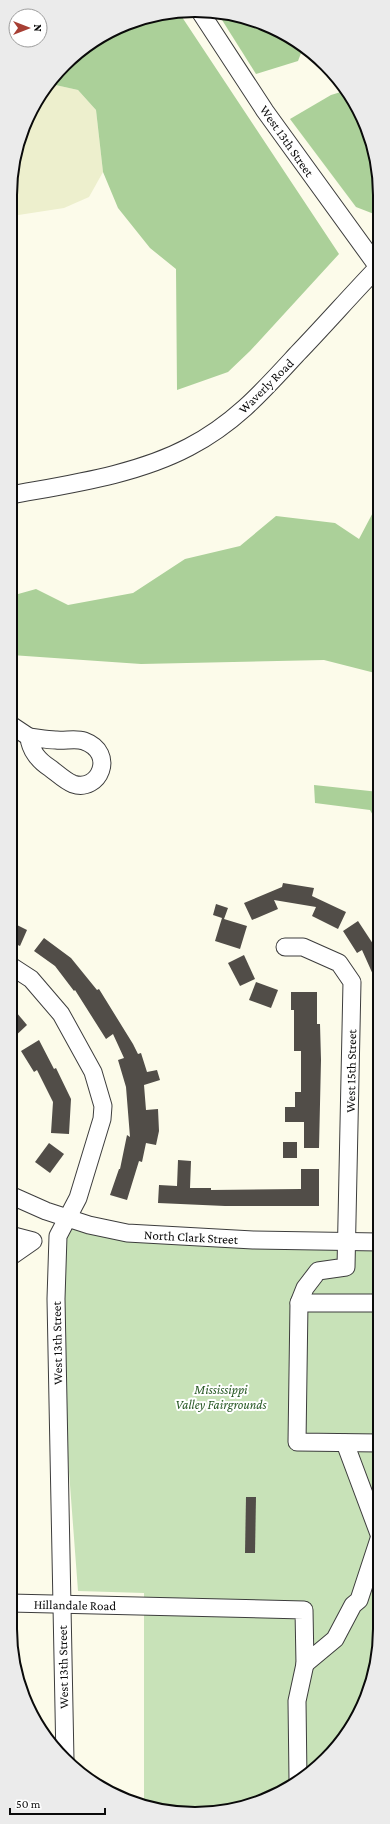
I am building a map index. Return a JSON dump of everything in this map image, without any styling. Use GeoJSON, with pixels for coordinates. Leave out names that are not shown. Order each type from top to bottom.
{"type":"FeatureCollection","features":[{"type":"Feature","properties":{"kind":"street","name":"West 13th Street"},"geometry":{"type":"LineString","coordinates":[[204,17],[265,111],[373,258]]}},
{"type":"Feature","properties":{"kind":"street","name":"Waverly Road"},"geometry":{"type":"LineString","coordinates":[[17,494],[96,478],[151,463],[189,447],[222,427],[254,402],[373,273]]}},
{"type":"Feature","properties":{"kind":"street"},"geometry":{"type":"LineString","coordinates":[[17,729],[29,737]]}},
{"type":"Feature","properties":{"kind":"street","name":"West 15th Street"},"geometry":{"type":"LineString","coordinates":[[285,947],[303,947],[339,964],[352,982],[352,1063],[346,1267],[318,1271],[305,1288],[298,1303]]}},
{"type":"Feature","properties":{"kind":"street","name":"West 13th Street"},"geometry":{"type":"LineString","coordinates":[[17,970],[30,979],[60,1014],[93,1072],[103,1106],[102,1119],[78,1198],[58,1236],[56,1299],[64,1749]]}},
{"type":"Feature","properties":{"kind":"street","name":"North Clark Street"},"geometry":{"type":"LineString","coordinates":[[17,1198],[68,1219],[127,1233],[253,1240],[373,1242]]}},
{"type":"Feature","properties":{"kind":"street"},"geometry":{"type":"LineString","coordinates":[[17,1252],[33,1241],[58,1236]]}},
{"type":"Feature","properties":{"kind":"street"},"geometry":{"type":"LineString","coordinates":[[17,1237],[33,1241]]}},
{"type":"Feature","properties":{"kind":"street"},"geometry":{"type":"LineString","coordinates":[[373,1303],[298,1303],[297,1442],[373,1443]]}},
{"type":"Feature","properties":{"kind":"street"},"geometry":{"type":"LineString","coordinates":[[345,1443],[373,1520]]}},
{"type":"Feature","properties":{"kind":"street"},"geometry":{"type":"LineString","coordinates":[[298,1774],[297,1701],[305,1664],[335,1639],[353,1606],[359,1600],[373,1554]]}},
{"type":"Feature","properties":{"kind":"street","name":"Hillandale Road"},"geometry":{"type":"LineString","coordinates":[[17,1603],[304,1610],[305,1664]]}},
{"type":"Feature","properties":{"kind":"green space"},"geometry":{"type":"Polygon","coordinates":[[[182,17],[339,254],[250,351],[228,372],[177,390],[176,269],[150,248],[118,208],[103,172],[96,110],[78,90],[56,85],[69,69],[96,47],[116,35],[138,26],[160,20],[182,17]]]}},
{"type":"Feature","properties":{"kind":"green space"},"geometry":{"type":"Polygon","coordinates":[[[222,19],[252,26],[274,35],[301,53],[298,61],[256,74],[222,19]]]}},
{"type":"Feature","properties":{"kind":"green space"},"geometry":{"type":"Polygon","coordinates":[[[56,85],[78,90],[96,110],[103,172],[89,197],[64,208],[17,215],[17,183],[20,160],[26,138],[35,116],[56,85]]]}},
{"type":"Feature","properties":{"kind":"green space"},"geometry":{"type":"Polygon","coordinates":[[[340,92],[343,96],[355,116],[364,138],[370,160],[373,183],[373,214],[356,207],[290,119],[331,95],[340,92]]]}},
{"type":"Feature","properties":{"kind":"green space"},"geometry":{"type":"Polygon","coordinates":[[[373,512],[373,672],[324,660],[141,664],[17,655],[17,594],[36,589],[68,605],[133,593],[185,559],[240,546],[276,516],[335,523],[359,539],[373,512]]]}},
{"type":"Feature","properties":{"kind":"green space"},"geometry":{"type":"Polygon","coordinates":[[[314,785],[373,791],[373,815],[370,810],[315,803],[314,785]]]}},
{"type":"Feature","properties":{"kind":"green space","name":"Mississippi Valley Fairgrounds"},"geometry":{"type":"Polygon","coordinates":[[[67,1219],[89,1225],[373,1242],[373,1641],[370,1664],[364,1686],[355,1708],[343,1728],[329,1746],[312,1763],[294,1777],[274,1789],[252,1798],[230,1804],[207,1807],[183,1807],[160,1804],[144,1800],[144,1593],[78,1591],[56,1299],[67,1219]]]}},
{"type":"Feature","properties":{"kind":"building"},"geometry":{"type":"Polygon","coordinates":[[[283,883],[314,888],[312,896],[346,912],[338,929],[312,916],[316,907],[274,900],[278,909],[252,920],[244,903],[282,887],[283,883]]]}},
{"type":"Feature","properties":{"kind":"building"},"geometry":{"type":"Polygon","coordinates":[[[216,904],[228,908],[224,919],[247,926],[240,949],[215,941],[222,918],[213,915],[216,904]]]}},
{"type":"Feature","properties":{"kind":"building"},"geometry":{"type":"Polygon","coordinates":[[[358,921],[373,944],[373,975],[362,950],[357,953],[343,931],[358,921]]]}},
{"type":"Feature","properties":{"kind":"building"},"geometry":{"type":"Polygon","coordinates":[[[17,925],[27,930],[20,946],[17,945],[17,925]]]}},
{"type":"Feature","properties":{"kind":"building"},"geometry":{"type":"Polygon","coordinates":[[[44,938],[71,958],[97,990],[99,989],[138,1054],[141,1053],[147,1072],[157,1070],[160,1080],[144,1085],[146,1110],[158,1109],[159,1131],[156,1145],[146,1143],[142,1162],[139,1161],[127,1200],[110,1195],[120,1169],[127,1135],[130,1137],[126,1087],[118,1060],[124,1058],[113,1034],[106,1039],[75,990],[74,991],[55,966],[34,951],[44,938]]]}},
{"type":"Feature","properties":{"kind":"building"},"geometry":{"type":"Polygon","coordinates":[[[244,955],[255,979],[240,986],[228,963],[244,955]]]}},
{"type":"Feature","properties":{"kind":"building"},"geometry":{"type":"Polygon","coordinates":[[[256,982],[278,990],[271,1008],[249,1000],[256,982]]]}},
{"type":"Feature","properties":{"kind":"building"},"geometry":{"type":"Polygon","coordinates":[[[291,992],[317,992],[317,1024],[320,1024],[321,1060],[319,1148],[304,1148],[304,1122],[285,1122],[285,1107],[295,1107],[295,1092],[301,1092],[301,1051],[294,1051],[294,1010],[291,1010],[291,992]]]}},
{"type":"Feature","properties":{"kind":"building"},"geometry":{"type":"Polygon","coordinates":[[[17,1013],[27,1025],[17,1034],[17,1013]]]}},
{"type":"Feature","properties":{"kind":"building"},"geometry":{"type":"Polygon","coordinates":[[[39,1040],[54,1069],[56,1068],[71,1099],[69,1134],[51,1133],[53,1102],[37,1070],[34,1072],[21,1051],[39,1040]]]}},
{"type":"Feature","properties":{"kind":"building"},"geometry":{"type":"Polygon","coordinates":[[[283,1142],[297,1142],[297,1158],[283,1158],[283,1142]]]}},
{"type":"Feature","properties":{"kind":"building"},"geometry":{"type":"Polygon","coordinates":[[[49,1143],[64,1154],[50,1173],[35,1162],[49,1143]]]}},
{"type":"Feature","properties":{"kind":"building"},"geometry":{"type":"Polygon","coordinates":[[[178,1160],[191,1161],[190,1188],[211,1188],[211,1190],[301,1189],[301,1169],[319,1169],[319,1206],[225,1206],[158,1203],[159,1185],[177,1186],[178,1160]]]}},
{"type":"Feature","properties":{"kind":"building"},"geometry":{"type":"Polygon","coordinates":[[[246,1497],[256,1497],[255,1553],[245,1553],[246,1497]]]}}]}
